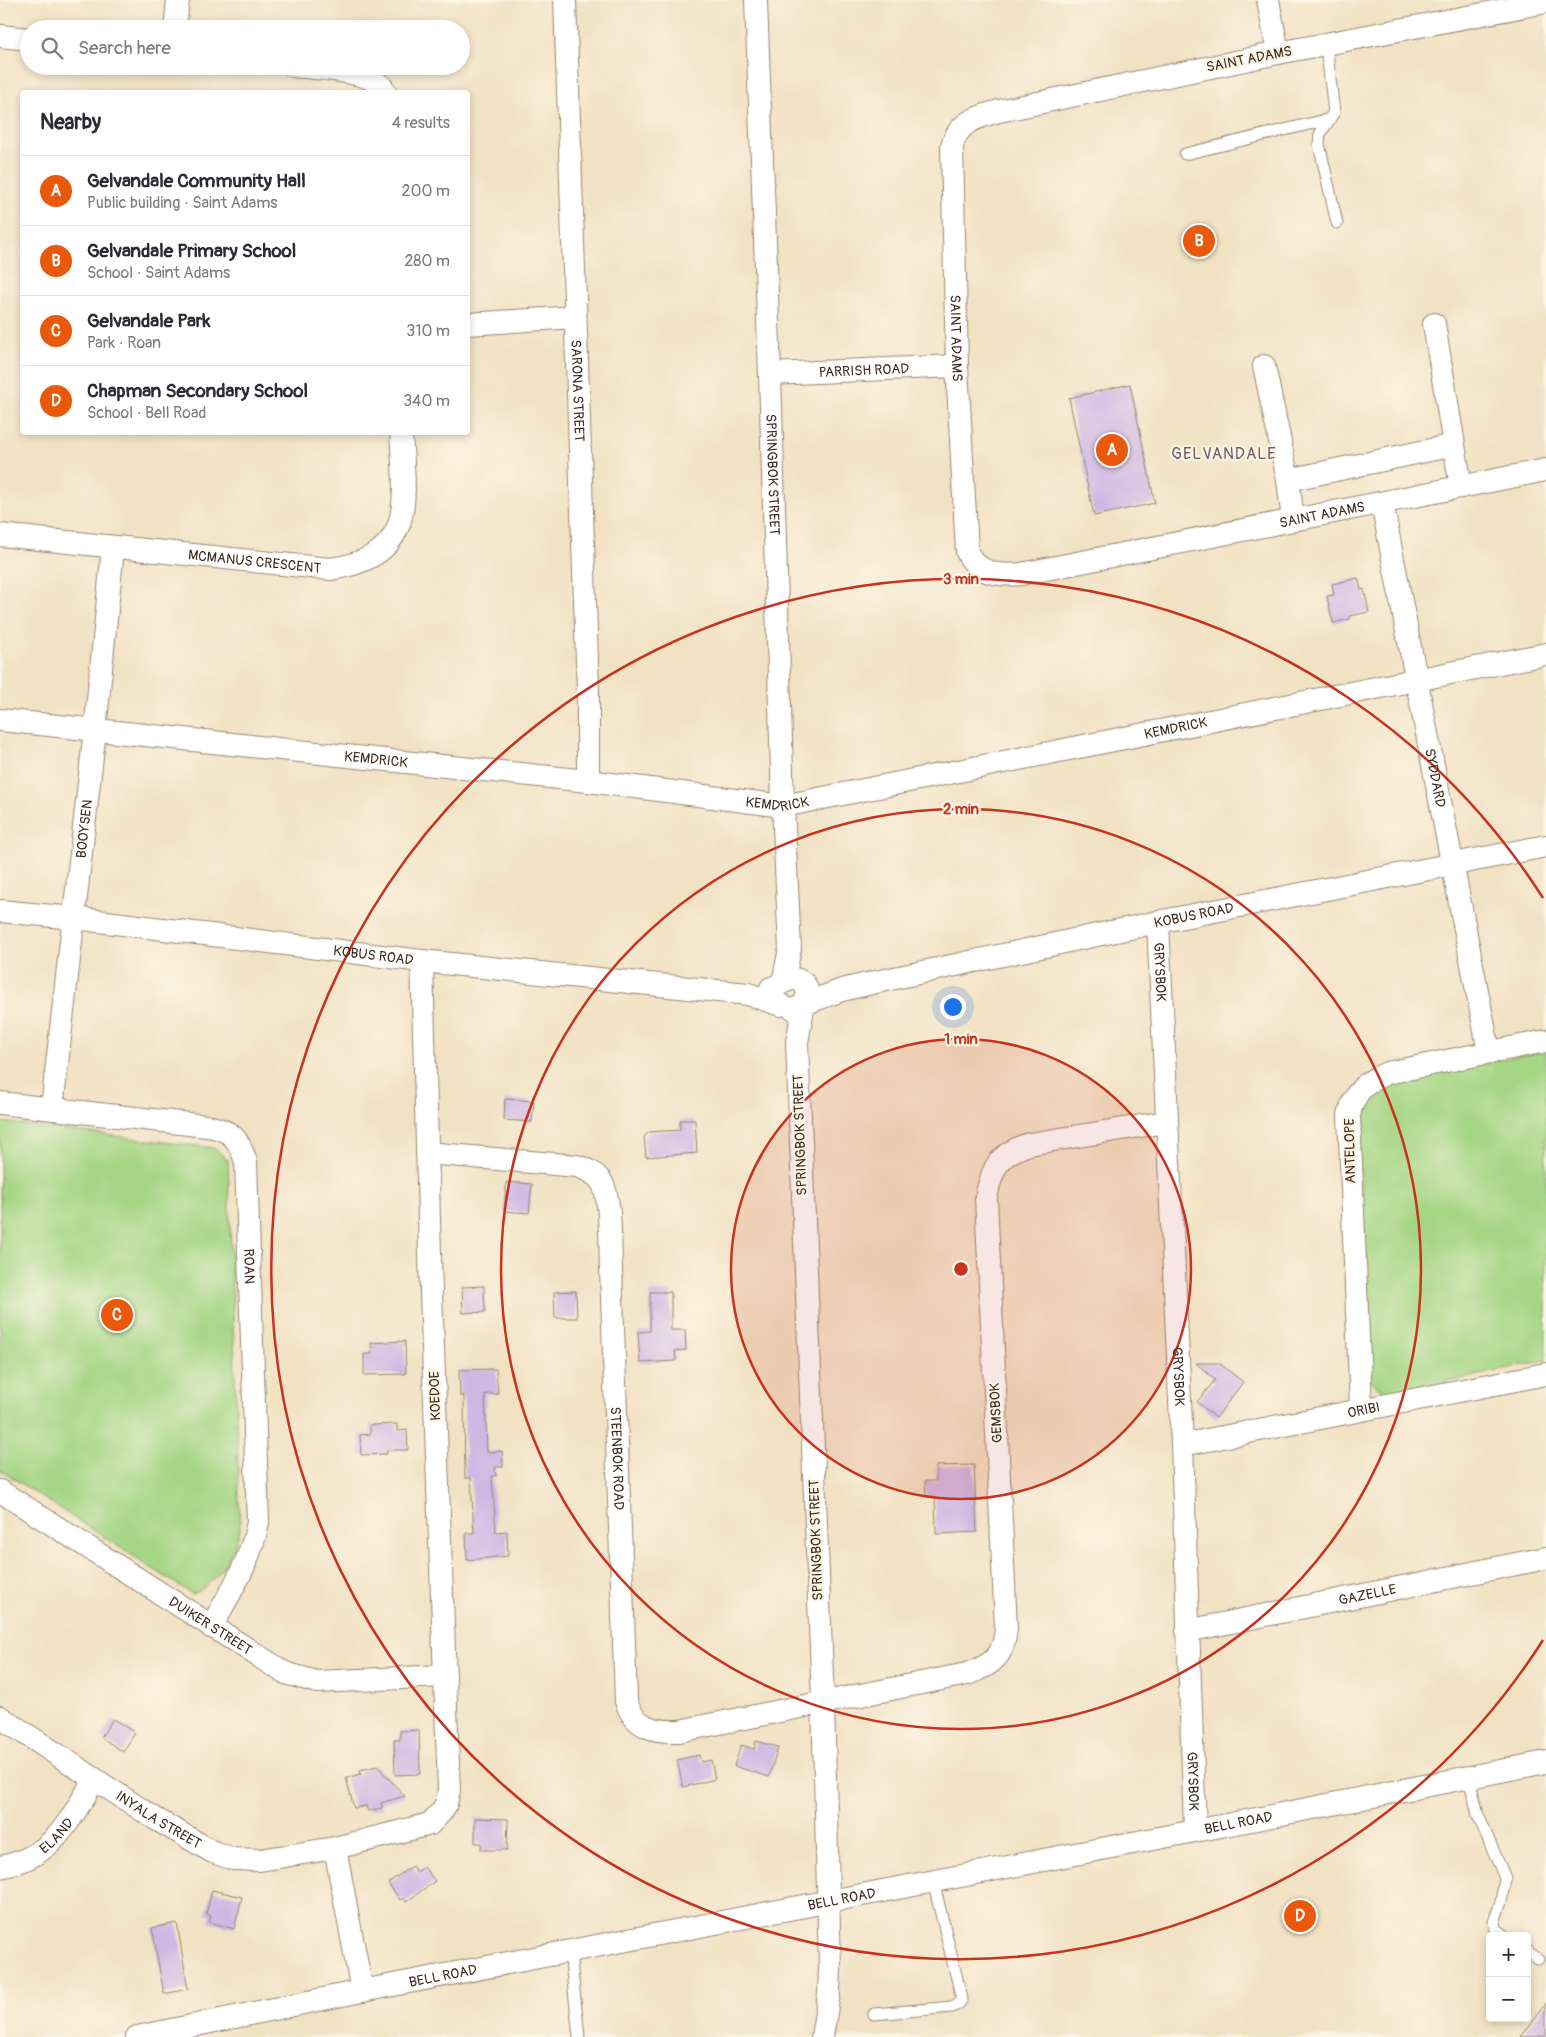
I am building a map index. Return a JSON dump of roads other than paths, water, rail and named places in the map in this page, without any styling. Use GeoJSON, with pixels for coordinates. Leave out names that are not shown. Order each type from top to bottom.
{"type":"FeatureCollection","features":[{"type":"Feature","properties":{"kind":"street"},"geometry":{"type":"LineString","coordinates":[[176,20],[178,0]]}},
{"type":"Feature","properties":{"kind":"street","name":"SARONA STREET"},"geometry":{"type":"LineString","coordinates":[[565,0],[588,692],[588,782]]}},
{"type":"Feature","properties":{"kind":"street","name":"SPRINGBOK STREET"},"geometry":{"type":"LineString","coordinates":[[756,0],[783,806],[791,993],[797,1042],[823,1701],[830,1967],[829,1994],[822,2037]]}},
{"type":"Feature","properties":{"kind":"street"},"geometry":{"type":"LineString","coordinates":[[1268,0],[1278,53]]}},
{"type":"Feature","properties":{"kind":"street","name":"SAINT ADAMS"},"geometry":{"type":"LineString","coordinates":[[1546,2],[1278,53],[999,111],[968,121],[954,137],[952,146],[957,366],[967,552],[970,559],[986,571],[1005,575],[1021,574],[1546,470]]}},
{"type":"Feature","properties":{"kind":"street"},"geometry":{"type":"LineString","coordinates":[[0,36],[20,38]]}},
{"type":"Feature","properties":{"kind":"street"},"geometry":{"type":"LineString","coordinates":[[362,75],[374,79],[384,90]]}},
{"type":"Feature","properties":{"kind":"street"},"geometry":{"type":"LineString","coordinates":[[470,324],[575,317]]}},
{"type":"Feature","properties":{"kind":"street"},"geometry":{"type":"LineString","coordinates":[[1434,324],[1461,487]]}},
{"type":"Feature","properties":{"kind":"street","name":"PARRISH ROAD"},"geometry":{"type":"LineString","coordinates":[[770,374],[957,366]]}},
{"type":"Feature","properties":{"kind":"street"},"geometry":{"type":"LineString","coordinates":[[1264,366],[1288,480],[1293,520]]}},
{"type":"Feature","properties":{"kind":"street","name":"MCMANUS CRESCENT"},"geometry":{"type":"LineString","coordinates":[[0,535],[330,569],[351,566],[378,554],[393,539],[400,522],[404,498],[402,435]]}},
{"type":"Feature","properties":{"kind":"street"},"geometry":{"type":"LineString","coordinates":[[1288,480],[1454,445]]}},
{"type":"Feature","properties":{"kind":"street","name":"SYDDARD"},"geometry":{"type":"LineString","coordinates":[[1382,503],[1488,1052]]}},
{"type":"Feature","properties":{"kind":"street","name":"BOOYSEN"},"geometry":{"type":"LineString","coordinates":[[52,1108],[95,730],[112,548]]}},
{"type":"Feature","properties":{"kind":"street","name":"KEMDRICK"},"geometry":{"type":"LineString","coordinates":[[0,720],[588,782],[783,806],[1546,654]]}},
{"type":"Feature","properties":{"kind":"street","name":"KOBUS ROAD"},"geometry":{"type":"LineString","coordinates":[[0,911],[74,918],[422,961],[748,994],[791,993],[842,990],[1158,922],[1546,846]]}},
{"type":"Feature","properties":{"kind":"street","name":"GRYSBOK"},"geometry":{"type":"LineString","coordinates":[[1158,922],[1182,1446],[1195,1831]]}},
{"type":"Feature","properties":{"kind":"street","name":"KOEDOE"},"geometry":{"type":"LineString","coordinates":[[422,961],[449,1796],[442,1811],[430,1824]]}},
{"type":"Feature","properties":{"kind":"street","name":"ANTELOPE"},"geometry":{"type":"LineString","coordinates":[[1361,1409],[1348,1115],[1354,1097],[1367,1082],[1387,1073],[1546,1041]]}},
{"type":"Feature","properties":{"kind":"street","name":"ROAN"},"geometry":{"type":"LineString","coordinates":[[0,1103],[222,1128],[240,1144],[246,1162],[258,1522],[254,1543],[245,1567],[211,1627]]}},
{"type":"Feature","properties":{"kind":"street","name":"GEMSBOK"},"geometry":{"type":"LineString","coordinates":[[823,1701],[966,1674],[990,1663],[1002,1650],[1005,1644],[1006,1628],[986,1198],[990,1177],[994,1168],[1003,1157],[1014,1149],[1029,1144],[1166,1122]]}},
{"type":"Feature","properties":{"kind":"street","name":"STEENBOK ROAD"},"geometry":{"type":"LineString","coordinates":[[427,1153],[576,1166],[596,1175],[604,1186],[610,1250],[626,1701],[630,1713],[642,1724],[652,1728],[664,1731],[678,1731],[823,1701]]}},
{"type":"Feature","properties":{"kind":"street","name":"ORIBI"},"geometry":{"type":"LineString","coordinates":[[1182,1446],[1361,1409],[1546,1374]]}},
{"type":"Feature","properties":{"kind":"street","name":"DUIKER STREET"},"geometry":{"type":"LineString","coordinates":[[0,1490],[285,1673],[317,1682],[445,1676]]}},
{"type":"Feature","properties":{"kind":"street","name":"GAZELLE"},"geometry":{"type":"LineString","coordinates":[[1187,1631],[1546,1558]]}},
{"type":"Feature","properties":{"kind":"street","name":"INYALA STREET"},"geometry":{"type":"LineString","coordinates":[[0,1717],[94,1780],[196,1843],[223,1856],[247,1861],[260,1860],[335,1848],[430,1824]]}},
{"type":"Feature","properties":{"kind":"street","name":"BELL ROAD"},"geometry":{"type":"LineString","coordinates":[[137,2037],[362,1991],[570,1952],[829,1900],[934,1882],[1546,1762]]}},
{"type":"Feature","properties":{"kind":"street","name":"ELAND"},"geometry":{"type":"LineString","coordinates":[[0,1867],[15,1864],[42,1851],[57,1837],[94,1780]]}},
{"type":"Feature","properties":{"kind":"street"},"geometry":{"type":"LineString","coordinates":[[335,1848],[362,1991]]}},
{"type":"Feature","properties":{"kind":"lane"},"geometry":{"type":"LineString","coordinates":[[1326,44],[1334,105],[1330,119],[1320,134],[1319,144],[1337,223]]}},
{"type":"Feature","properties":{"kind":"lane"},"geometry":{"type":"LineString","coordinates":[[1185,154],[1330,119]]}},
{"type":"Feature","properties":{"kind":"lane"},"geometry":{"type":"LineString","coordinates":[[1469,1777],[1478,1815],[1505,1878],[1502,1896],[1494,1917],[1494,1925],[1501,1932]]}},
{"type":"Feature","properties":{"kind":"lane"},"geometry":{"type":"LineString","coordinates":[[874,2014],[952,2007],[962,1999],[934,1882]]}},
{"type":"Feature","properties":{"kind":"lane"},"geometry":{"type":"LineString","coordinates":[[570,1952],[579,2037]]}},
{"type":"Feature","properties":{"kind":"lane"},"geometry":{"type":"LineString","coordinates":[[1531,1954],[1538,1959]]}},
{"type":"Feature","properties":{"kind":"place","name":"Gelvandale Primary School"},"geometry":{"type":"Point","coordinates":[1199,241]}},
{"type":"Feature","properties":{"kind":"place","name":"Gelvandale Community Hall"},"geometry":{"type":"Point","coordinates":[1112,450]}},
{"type":"Feature","properties":{"kind":"place","name":"Gelvandale Park"},"geometry":{"type":"Point","coordinates":[117,1315]}},
{"type":"Feature","properties":{"kind":"place","name":"Chapman Secondary School"},"geometry":{"type":"Point","coordinates":[1300,1916]}},
{"type":"Feature","properties":{"kind":"district","name":"GELVANDALE"},"geometry":{"type":"Point","coordinates":[1224,454]}}]}
